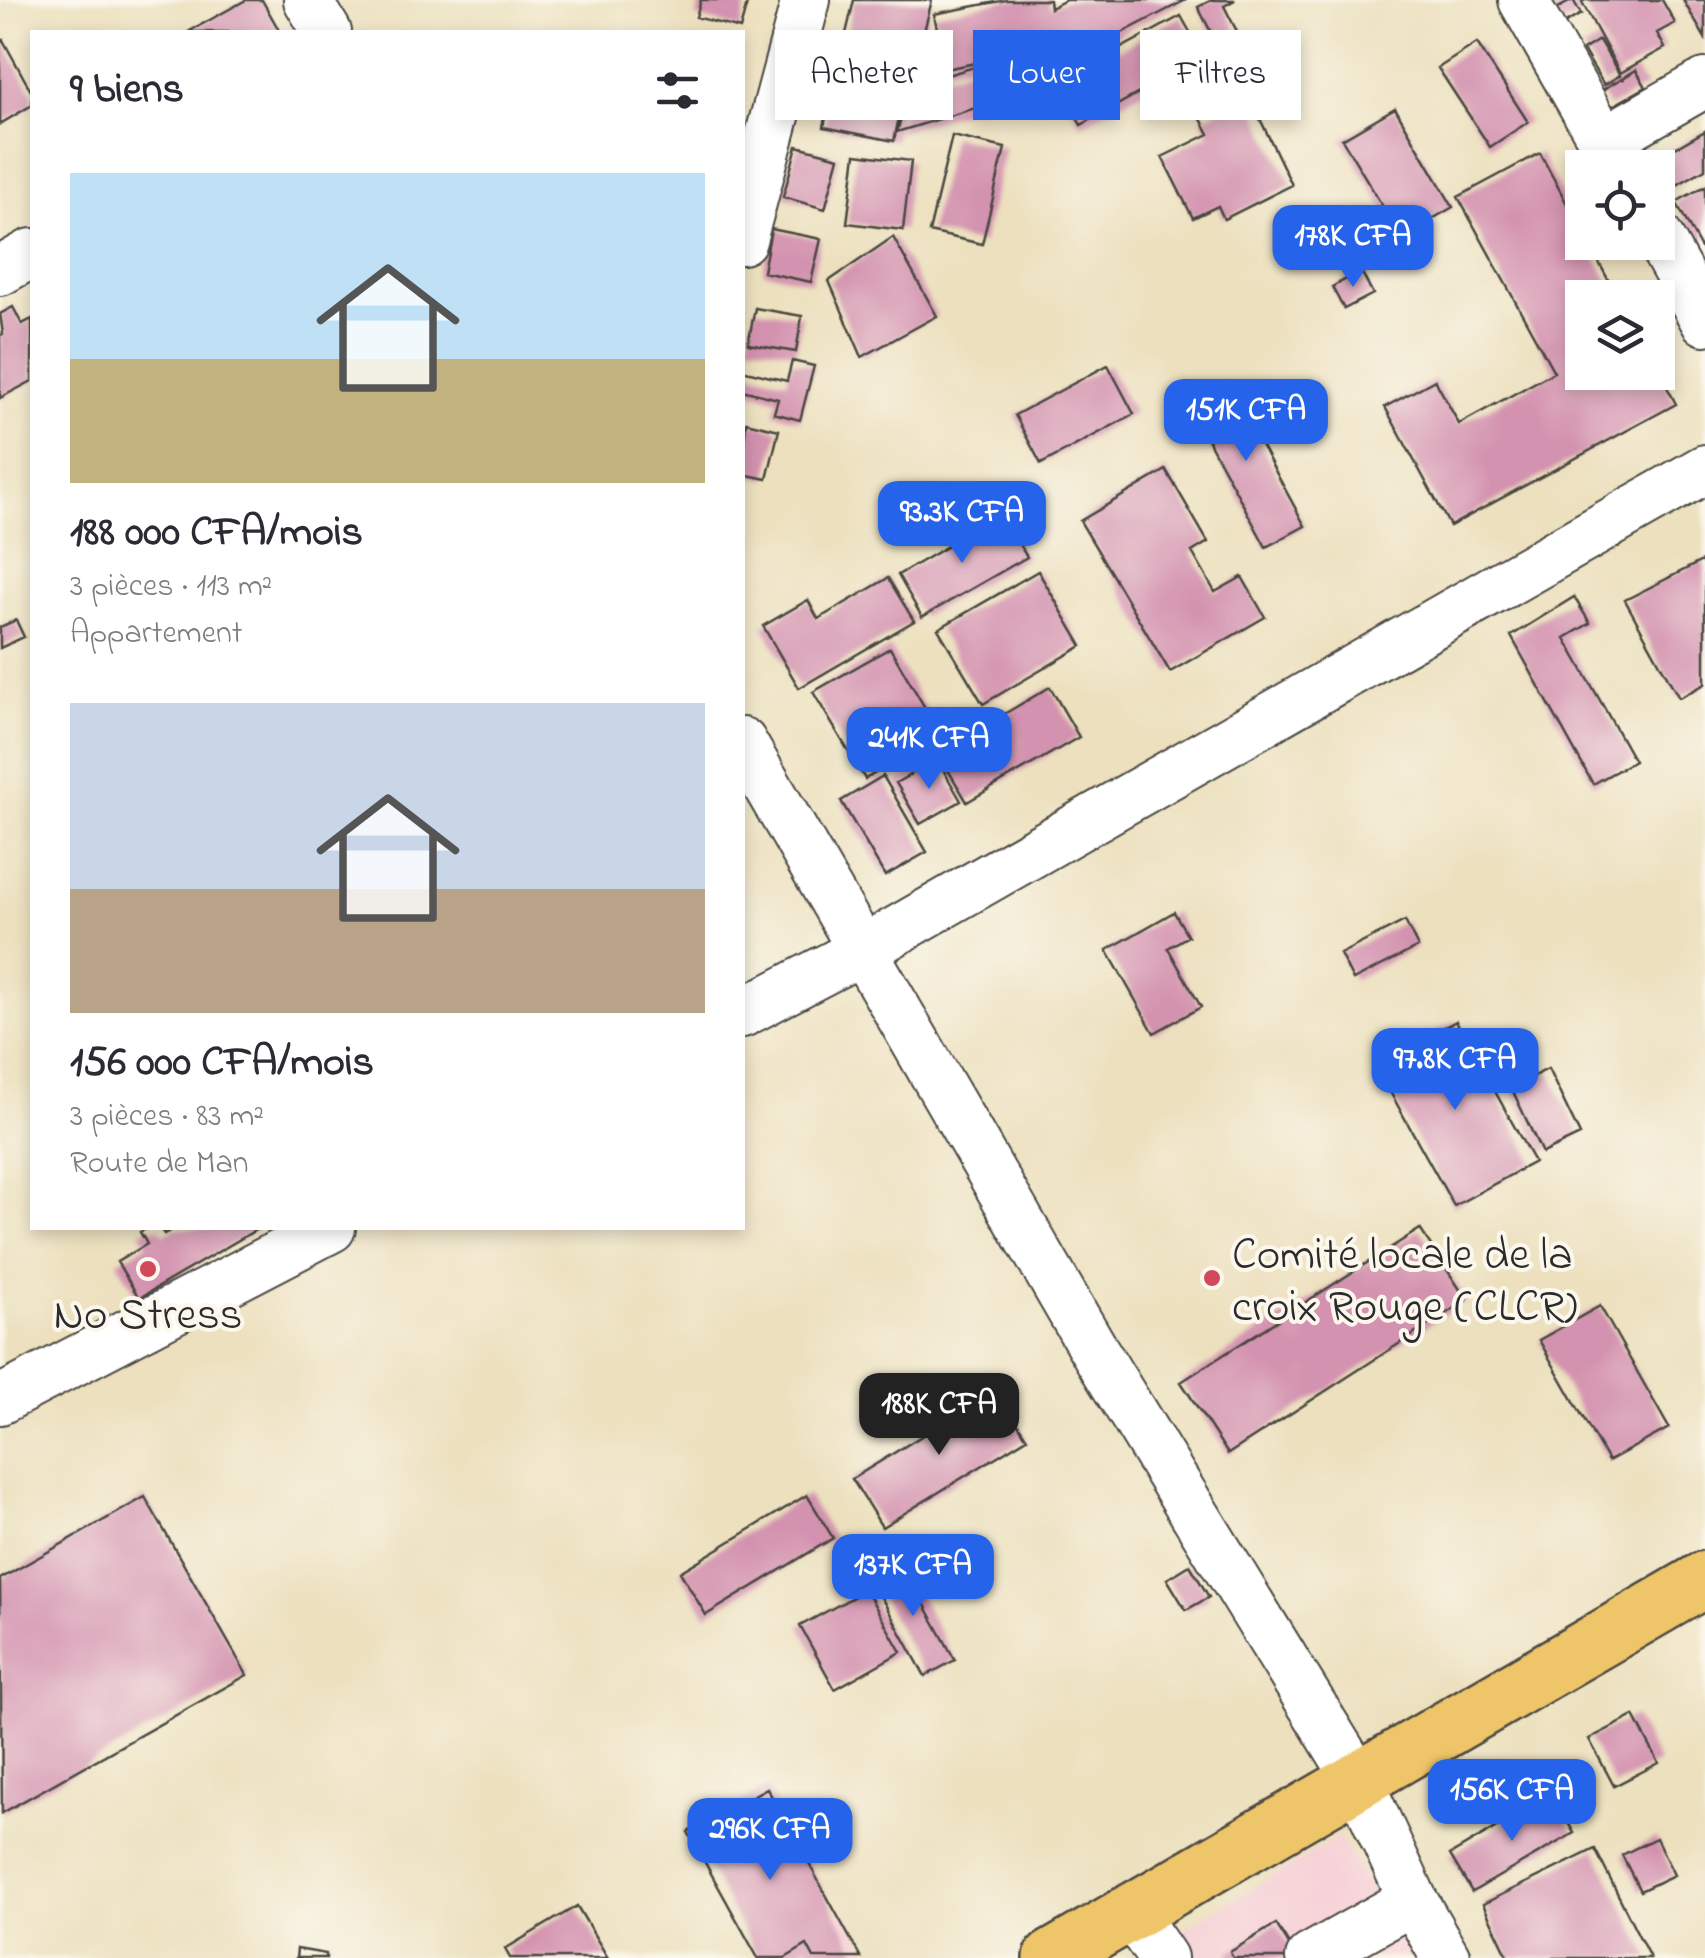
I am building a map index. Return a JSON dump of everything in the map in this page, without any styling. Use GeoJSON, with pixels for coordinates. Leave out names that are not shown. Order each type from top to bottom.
{"type":"FeatureCollection","features":[{"type":"Feature","properties":{"kind":"highway"},"geometry":{"type":"LineString","coordinates":[[1052,1958],[1705,1579]]}},
{"type":"Feature","properties":{"kind":"street"},"geometry":{"type":"LineString","coordinates":[[308,0],[326,30]]}},
{"type":"Feature","properties":{"kind":"street"},"geometry":{"type":"LineString","coordinates":[[745,229],[806,0]]}},
{"type":"Feature","properties":{"kind":"street"},"geometry":{"type":"LineString","coordinates":[[1522,0],[1610,150]]}},
{"type":"Feature","properties":{"kind":"street"},"geometry":{"type":"LineString","coordinates":[[1617,150],[1705,83]]}},
{"type":"Feature","properties":{"kind":"street"},"geometry":{"type":"LineString","coordinates":[[0,271],[30,254]]}},
{"type":"Feature","properties":{"kind":"street"},"geometry":{"type":"LineString","coordinates":[[1671,260],[1705,322]]}},
{"type":"Feature","properties":{"kind":"street"},"geometry":{"type":"LineString","coordinates":[[745,1011],[861,951],[1705,470]]}},
{"type":"Feature","properties":{"kind":"street"},"geometry":{"type":"LineString","coordinates":[[745,747],[1094,1350],[1358,1780],[1413,1900],[1446,1958]]}},
{"type":"Feature","properties":{"kind":"street"},"geometry":{"type":"LineString","coordinates":[[0,1400],[328,1230]]}},
{"type":"Feature","properties":{"kind":"street"},"geometry":{"type":"LineString","coordinates":[[1310,1958],[1413,1900]]}},
{"type":"Feature","properties":{"kind":"street"},"geometry":{"type":"LineString","coordinates":[[1131,1912],[1163,1958]]}},
{"type":"Feature","properties":{"kind":"shaded area"},"geometry":{"type":"Polygon","coordinates":[[[1339,1837],[1412,1958],[1134,1958],[1339,1837]]]}},
{"type":"Feature","properties":{"kind":"shaded area"},"geometry":{"type":"Polygon","coordinates":[[[845,1910],[871,1958],[757,1958],[845,1910]]]}},
{"type":"Feature","properties":{"kind":"building"},"geometry":{"type":"Polygon","coordinates":[[[246,0],[262,0],[279,30],[192,30],[246,0]]]}},
{"type":"Feature","properties":{"kind":"building"},"geometry":{"type":"Polygon","coordinates":[[[701,0],[748,0],[740,29],[696,17],[701,0]]]}},
{"type":"Feature","properties":{"kind":"building"},"geometry":{"type":"Polygon","coordinates":[[[854,0],[932,0],[924,30],[847,30],[854,0]]]}},
{"type":"Feature","properties":{"kind":"building"},"geometry":{"type":"Polygon","coordinates":[[[1006,0],[1049,0],[1050,8],[1066,0],[1186,0],[1120,34],[1120,30],[973,30],[973,64],[953,67],[953,30],[937,30],[934,14],[1006,0]]]}},
{"type":"Feature","properties":{"kind":"building"},"geometry":{"type":"Polygon","coordinates":[[[1212,0],[1235,0],[1224,6],[1236,30],[1210,30],[1198,7],[1212,0]]]}},
{"type":"Feature","properties":{"kind":"building"},"geometry":{"type":"Polygon","coordinates":[[[1573,0],[1581,14],[1558,27],[1549,13],[1573,0]]]}},
{"type":"Feature","properties":{"kind":"building"},"geometry":{"type":"Polygon","coordinates":[[[1662,0],[1675,23],[1657,33],[1665,48],[1620,73],[1582,2],[1662,0]]]}},
{"type":"Feature","properties":{"kind":"building"},"geometry":{"type":"Polygon","coordinates":[[[1683,0],[1705,0],[1705,38],[1683,0]]]}},
{"type":"Feature","properties":{"kind":"building"},"geometry":{"type":"Polygon","coordinates":[[[1181,16],[1189,30],[1155,30],[1181,16]]]}},
{"type":"Feature","properties":{"kind":"building"},"geometry":{"type":"Polygon","coordinates":[[[1140,38],[1140,92],[1120,103],[1120,49],[1140,38]]]}},
{"type":"Feature","properties":{"kind":"building"},"geometry":{"type":"Polygon","coordinates":[[[3,40],[30,89],[30,106],[0,124],[3,40]]]}},
{"type":"Feature","properties":{"kind":"building"},"geometry":{"type":"Polygon","coordinates":[[[1599,40],[1620,75],[1604,85],[1583,50],[1599,40]]]}},
{"type":"Feature","properties":{"kind":"building"},"geometry":{"type":"Polygon","coordinates":[[[1477,43],[1528,122],[1490,147],[1438,68],[1477,43]]]}},
{"type":"Feature","properties":{"kind":"building"},"geometry":{"type":"Polygon","coordinates":[[[973,67],[973,109],[953,115],[953,73],[973,67]]]}},
{"type":"Feature","properties":{"kind":"building"},"geometry":{"type":"Polygon","coordinates":[[[1636,70],[1646,87],[1609,108],[1599,92],[1636,70]]]}},
{"type":"Feature","properties":{"kind":"building"},"geometry":{"type":"Polygon","coordinates":[[[1395,108],[1453,207],[1401,237],[1342,139],[1395,108]]]}},
{"type":"Feature","properties":{"kind":"building"},"geometry":{"type":"Polygon","coordinates":[[[825,120],[898,120],[894,141],[824,127],[825,120]]]}},
{"type":"Feature","properties":{"kind":"building"},"geometry":{"type":"Polygon","coordinates":[[[900,120],[936,120],[897,132],[900,120]]]}},
{"type":"Feature","properties":{"kind":"building"},"geometry":{"type":"Polygon","coordinates":[[[1202,120],[1261,120],[1292,185],[1224,219],[1218,206],[1193,218],[1162,157],[1209,134],[1202,120]]]}},
{"type":"Feature","properties":{"kind":"building"},"geometry":{"type":"Polygon","coordinates":[[[1705,131],[1705,169],[1675,186],[1675,150],[1672,150],[1705,131]]]}},
{"type":"Feature","properties":{"kind":"building"},"geometry":{"type":"Polygon","coordinates":[[[952,136],[1005,148],[982,244],[929,232],[952,136]]]}},
{"type":"Feature","properties":{"kind":"building"},"geometry":{"type":"Polygon","coordinates":[[[797,146],[839,157],[825,209],[783,197],[797,146]]]}},
{"type":"Feature","properties":{"kind":"building"},"geometry":{"type":"Polygon","coordinates":[[[1540,153],[1565,200],[1565,260],[1598,260],[1608,280],[1565,280],[1565,390],[1669,390],[1676,404],[1450,526],[1385,407],[1435,380],[1459,424],[1554,372],[1458,197],[1540,153]]]}},
{"type":"Feature","properties":{"kind":"building"},"geometry":{"type":"Polygon","coordinates":[[[856,154],[911,161],[903,230],[847,223],[856,154]]]}},
{"type":"Feature","properties":{"kind":"building"},"geometry":{"type":"Polygon","coordinates":[[[1705,186],[1705,256],[1676,202],[1705,186]]]}},
{"type":"Feature","properties":{"kind":"building"},"geometry":{"type":"Polygon","coordinates":[[[771,229],[821,239],[811,282],[763,272],[771,229]]]}},
{"type":"Feature","properties":{"kind":"building"},"geometry":{"type":"Polygon","coordinates":[[[893,237],[937,316],[862,357],[829,281],[893,237]]]}},
{"type":"Feature","properties":{"kind":"building"},"geometry":{"type":"Polygon","coordinates":[[[1361,271],[1373,294],[1344,309],[1332,287],[1361,271]]]}},
{"type":"Feature","properties":{"kind":"building"},"geometry":{"type":"Polygon","coordinates":[[[13,307],[22,324],[30,320],[30,382],[0,398],[3,334],[0,314],[13,307]]]}},
{"type":"Feature","properties":{"kind":"building"},"geometry":{"type":"Polygon","coordinates":[[[755,308],[802,316],[796,352],[748,344],[755,308]]]}},
{"type":"Feature","properties":{"kind":"building"},"geometry":{"type":"Polygon","coordinates":[[[792,361],[814,366],[800,420],[774,413],[778,399],[745,391],[745,371],[787,381],[792,361]]]}},
{"type":"Feature","properties":{"kind":"building"},"geometry":{"type":"Polygon","coordinates":[[[1108,365],[1134,414],[1041,464],[1015,415],[1108,365]]]}},
{"type":"Feature","properties":{"kind":"building"},"geometry":{"type":"Polygon","coordinates":[[[1227,382],[1305,526],[1266,547],[1188,403],[1227,382]]]}},
{"type":"Feature","properties":{"kind":"building"},"geometry":{"type":"Polygon","coordinates":[[[746,422],[779,430],[767,479],[745,475],[746,422]]]}},
{"type":"Feature","properties":{"kind":"building"},"geometry":{"type":"Polygon","coordinates":[[[1166,470],[1208,542],[1192,552],[1215,592],[1242,577],[1265,617],[1170,672],[1080,521],[1166,470]]]}},
{"type":"Feature","properties":{"kind":"building"},"geometry":{"type":"Polygon","coordinates":[[[1001,515],[1027,557],[922,617],[898,575],[1001,515]]]}},
{"type":"Feature","properties":{"kind":"building"},"geometry":{"type":"Polygon","coordinates":[[[1702,561],[1705,684],[1679,698],[1625,600],[1702,561]]]}},
{"type":"Feature","properties":{"kind":"building"},"geometry":{"type":"Polygon","coordinates":[[[1038,571],[1082,646],[983,704],[938,629],[1038,571]]]}},
{"type":"Feature","properties":{"kind":"building"},"geometry":{"type":"Polygon","coordinates":[[[888,578],[914,621],[799,688],[763,626],[808,600],[818,619],[888,578]]]}},
{"type":"Feature","properties":{"kind":"building"},"geometry":{"type":"Polygon","coordinates":[[[1574,597],[1590,623],[1565,638],[1634,761],[1593,784],[1511,636],[1574,597]]]}},
{"type":"Feature","properties":{"kind":"building"},"geometry":{"type":"Polygon","coordinates":[[[16,620],[24,637],[0,648],[0,627],[16,620]]]}},
{"type":"Feature","properties":{"kind":"building"},"geometry":{"type":"Polygon","coordinates":[[[890,648],[941,735],[865,779],[813,692],[890,648]]]}},
{"type":"Feature","properties":{"kind":"building"},"geometry":{"type":"Polygon","coordinates":[[[1050,687],[1079,737],[967,802],[938,753],[1050,687]]]}},
{"type":"Feature","properties":{"kind":"building"},"geometry":{"type":"Polygon","coordinates":[[[937,759],[961,801],[920,824],[896,783],[937,759]]]}},
{"type":"Feature","properties":{"kind":"building"},"geometry":{"type":"Polygon","coordinates":[[[883,776],[927,852],[885,876],[841,801],[883,776]]]}},
{"type":"Feature","properties":{"kind":"building"},"geometry":{"type":"Polygon","coordinates":[[[1174,912],[1188,936],[1168,948],[1201,1007],[1154,1033],[1107,950],[1174,912]]]}},
{"type":"Feature","properties":{"kind":"building"},"geometry":{"type":"Polygon","coordinates":[[[1405,921],[1418,947],[1353,980],[1340,954],[1405,921]]]}},
{"type":"Feature","properties":{"kind":"building"},"geometry":{"type":"Polygon","coordinates":[[[1456,1021],[1534,1162],[1454,1206],[1375,1065],[1456,1021]]]}},
{"type":"Feature","properties":{"kind":"building"},"geometry":{"type":"Polygon","coordinates":[[[1548,1069],[1580,1135],[1542,1153],[1511,1087],[1548,1069]]]}},
{"type":"Feature","properties":{"kind":"building"},"geometry":{"type":"Polygon","coordinates":[[[1420,1229],[1467,1300],[1228,1454],[1181,1382],[1420,1229]]]}},
{"type":"Feature","properties":{"kind":"building"},"geometry":{"type":"Polygon","coordinates":[[[256,1230],[139,1298],[117,1262],[147,1244],[140,1232],[256,1230]]]}},
{"type":"Feature","properties":{"kind":"building"},"geometry":{"type":"Polygon","coordinates":[[[1600,1306],[1669,1428],[1608,1461],[1539,1340],[1600,1306]]]}},
{"type":"Feature","properties":{"kind":"building"},"geometry":{"type":"Polygon","coordinates":[[[996,1390],[1027,1438],[882,1527],[852,1479],[996,1390]]]}},
{"type":"Feature","properties":{"kind":"building"},"geometry":{"type":"Polygon","coordinates":[[[807,1495],[833,1538],[706,1615],[680,1572],[807,1495]]]}},
{"type":"Feature","properties":{"kind":"building"},"geometry":{"type":"Polygon","coordinates":[[[145,1497],[247,1675],[2,1813],[0,1579],[145,1497]]]}},
{"type":"Feature","properties":{"kind":"building"},"geometry":{"type":"Polygon","coordinates":[[[902,1563],[955,1660],[925,1676],[871,1579],[902,1563]]]}},
{"type":"Feature","properties":{"kind":"building"},"geometry":{"type":"Polygon","coordinates":[[[1190,1565],[1209,1597],[1186,1610],[1167,1579],[1190,1565]]]}},
{"type":"Feature","properties":{"kind":"building"},"geometry":{"type":"Polygon","coordinates":[[[866,1590],[901,1652],[835,1689],[800,1626],[866,1590]]]}},
{"type":"Feature","properties":{"kind":"building"},"geometry":{"type":"Polygon","coordinates":[[[1634,1716],[1659,1763],[1614,1786],[1589,1739],[1634,1716]]]}},
{"type":"Feature","properties":{"kind":"building"},"geometry":{"type":"Polygon","coordinates":[[[767,1788],[861,1958],[814,1958],[807,1945],[785,1958],[758,1958],[688,1832],[767,1788]]]}},
{"type":"Feature","properties":{"kind":"building"},"geometry":{"type":"Polygon","coordinates":[[[1552,1795],[1574,1833],[1472,1892],[1450,1855],[1552,1795]]]}},
{"type":"Feature","properties":{"kind":"building"},"geometry":{"type":"Polygon","coordinates":[[[1656,1838],[1674,1875],[1640,1891],[1622,1855],[1656,1838]]]}},
{"type":"Feature","properties":{"kind":"building"},"geometry":{"type":"Polygon","coordinates":[[[1595,1849],[1650,1958],[1509,1958],[1483,1904],[1595,1849]]]}},
{"type":"Feature","properties":{"kind":"building"},"geometry":{"type":"Polygon","coordinates":[[[577,1906],[608,1958],[510,1958],[505,1949],[577,1906]]]}},
{"type":"Feature","properties":{"kind":"building"},"geometry":{"type":"Polygon","coordinates":[[[1276,1924],[1295,1954],[1289,1958],[1233,1958],[1230,1952],[1276,1924]]]}},
{"type":"Feature","properties":{"kind":"building"},"geometry":{"type":"Polygon","coordinates":[[[297,1949],[326,1954],[326,1958],[296,1958],[297,1949]]]}},
{"type":"Feature","properties":{"kind":"place","name":"No Stress"},"geometry":{"type":"Point","coordinates":[148,1269]}},
{"type":"Feature","properties":{"kind":"place","name":"Comité locale de la croix Rouge (CLCR)"},"geometry":{"type":"Point","coordinates":[1212,1278]}}]}
